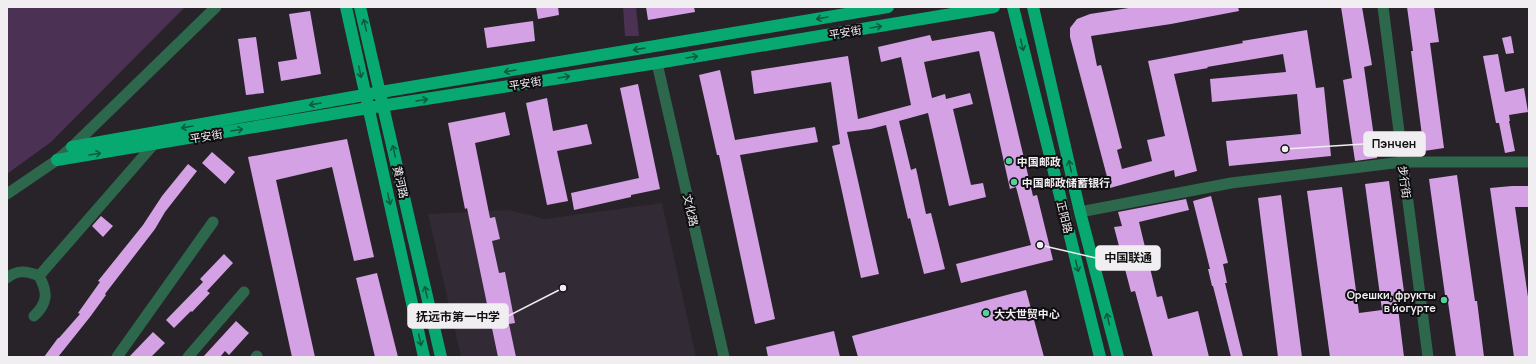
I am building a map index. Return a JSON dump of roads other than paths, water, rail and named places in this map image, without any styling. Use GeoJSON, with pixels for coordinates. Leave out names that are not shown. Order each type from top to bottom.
{"type":"FeatureCollection","features":[{"type":"Feature","properties":{"kind":"main road","name":"黄河路"},"geometry":{"type":"LineString","coordinates":[[346,7],[424,357]]}},
{"type":"Feature","properties":{"kind":"main road","name":"黄河路"},"geometry":{"type":"LineString","coordinates":[[360,7],[381,92],[440,357]]}},
{"type":"Feature","properties":{"kind":"main road","name":"平安街"},"geometry":{"type":"LineString","coordinates":[[72,147],[381,92],[888,7]]}},
{"type":"Feature","properties":{"kind":"main road","name":"平安街"},"geometry":{"type":"LineString","coordinates":[[57,160],[368,108],[657,63],[994,7]]}},
{"type":"Feature","properties":{"kind":"main road","name":"正阳路"},"geometry":{"type":"LineString","coordinates":[[1012,7],[1100,357]]}},
{"type":"Feature","properties":{"kind":"main road","name":"正阳路"},"geometry":{"type":"LineString","coordinates":[[1033,7],[1080,212],[1118,357]]}},
{"type":"Feature","properties":{"kind":"street"},"geometry":{"type":"LineString","coordinates":[[7,194],[57,160],[72,147],[216,7]]}},
{"type":"Feature","properties":{"kind":"street","name":"步行街"},"geometry":{"type":"LineString","coordinates":[[1383,7],[1428,357]]}},
{"type":"Feature","properties":{"kind":"street","name":"文化路"},"geometry":{"type":"LineString","coordinates":[[657,63],[724,357]]}},
{"type":"Feature","properties":{"kind":"street"},"geometry":{"type":"LineString","coordinates":[[39,276],[154,144]]}},
{"type":"Feature","properties":{"kind":"street"},"geometry":{"type":"LineString","coordinates":[[1080,212],[1231,183],[1402,162],[1529,162]]}},
{"type":"Feature","properties":{"kind":"street"},"geometry":{"type":"LineString","coordinates":[[117,357],[213,222]]}},
{"type":"Feature","properties":{"kind":"street"},"geometry":{"type":"LineString","coordinates":[[7,278],[19,271],[31,272],[39,276],[45,286],[46,297],[38,312],[34,316]]}},
{"type":"Feature","properties":{"kind":"street"},"geometry":{"type":"LineString","coordinates":[[188,357],[244,292]]}},
{"type":"Feature","properties":{"kind":"place","name":"Пэнчен"},"geometry":{"type":"Point","coordinates":[1285,149]}},
{"type":"Feature","properties":{"kind":"place","name":"中国邮政"},"geometry":{"type":"Point","coordinates":[1009,161]}},
{"type":"Feature","properties":{"kind":"place","name":"中国邮政储蓄银行"},"geometry":{"type":"Point","coordinates":[1014,182]}},
{"type":"Feature","properties":{"kind":"place","name":"中国联通"},"geometry":{"type":"Point","coordinates":[1040,245]}},
{"type":"Feature","properties":{"kind":"place","name":"抚远市第一中学"},"geometry":{"type":"Point","coordinates":[563,288]}},
{"type":"Feature","properties":{"kind":"place","name":"Орешки, фрукты в йогурте"},"geometry":{"type":"Point","coordinates":[1444,300]}},
{"type":"Feature","properties":{"kind":"place","name":"大大世贸中心"},"geometry":{"type":"Point","coordinates":[986,313]}}]}
